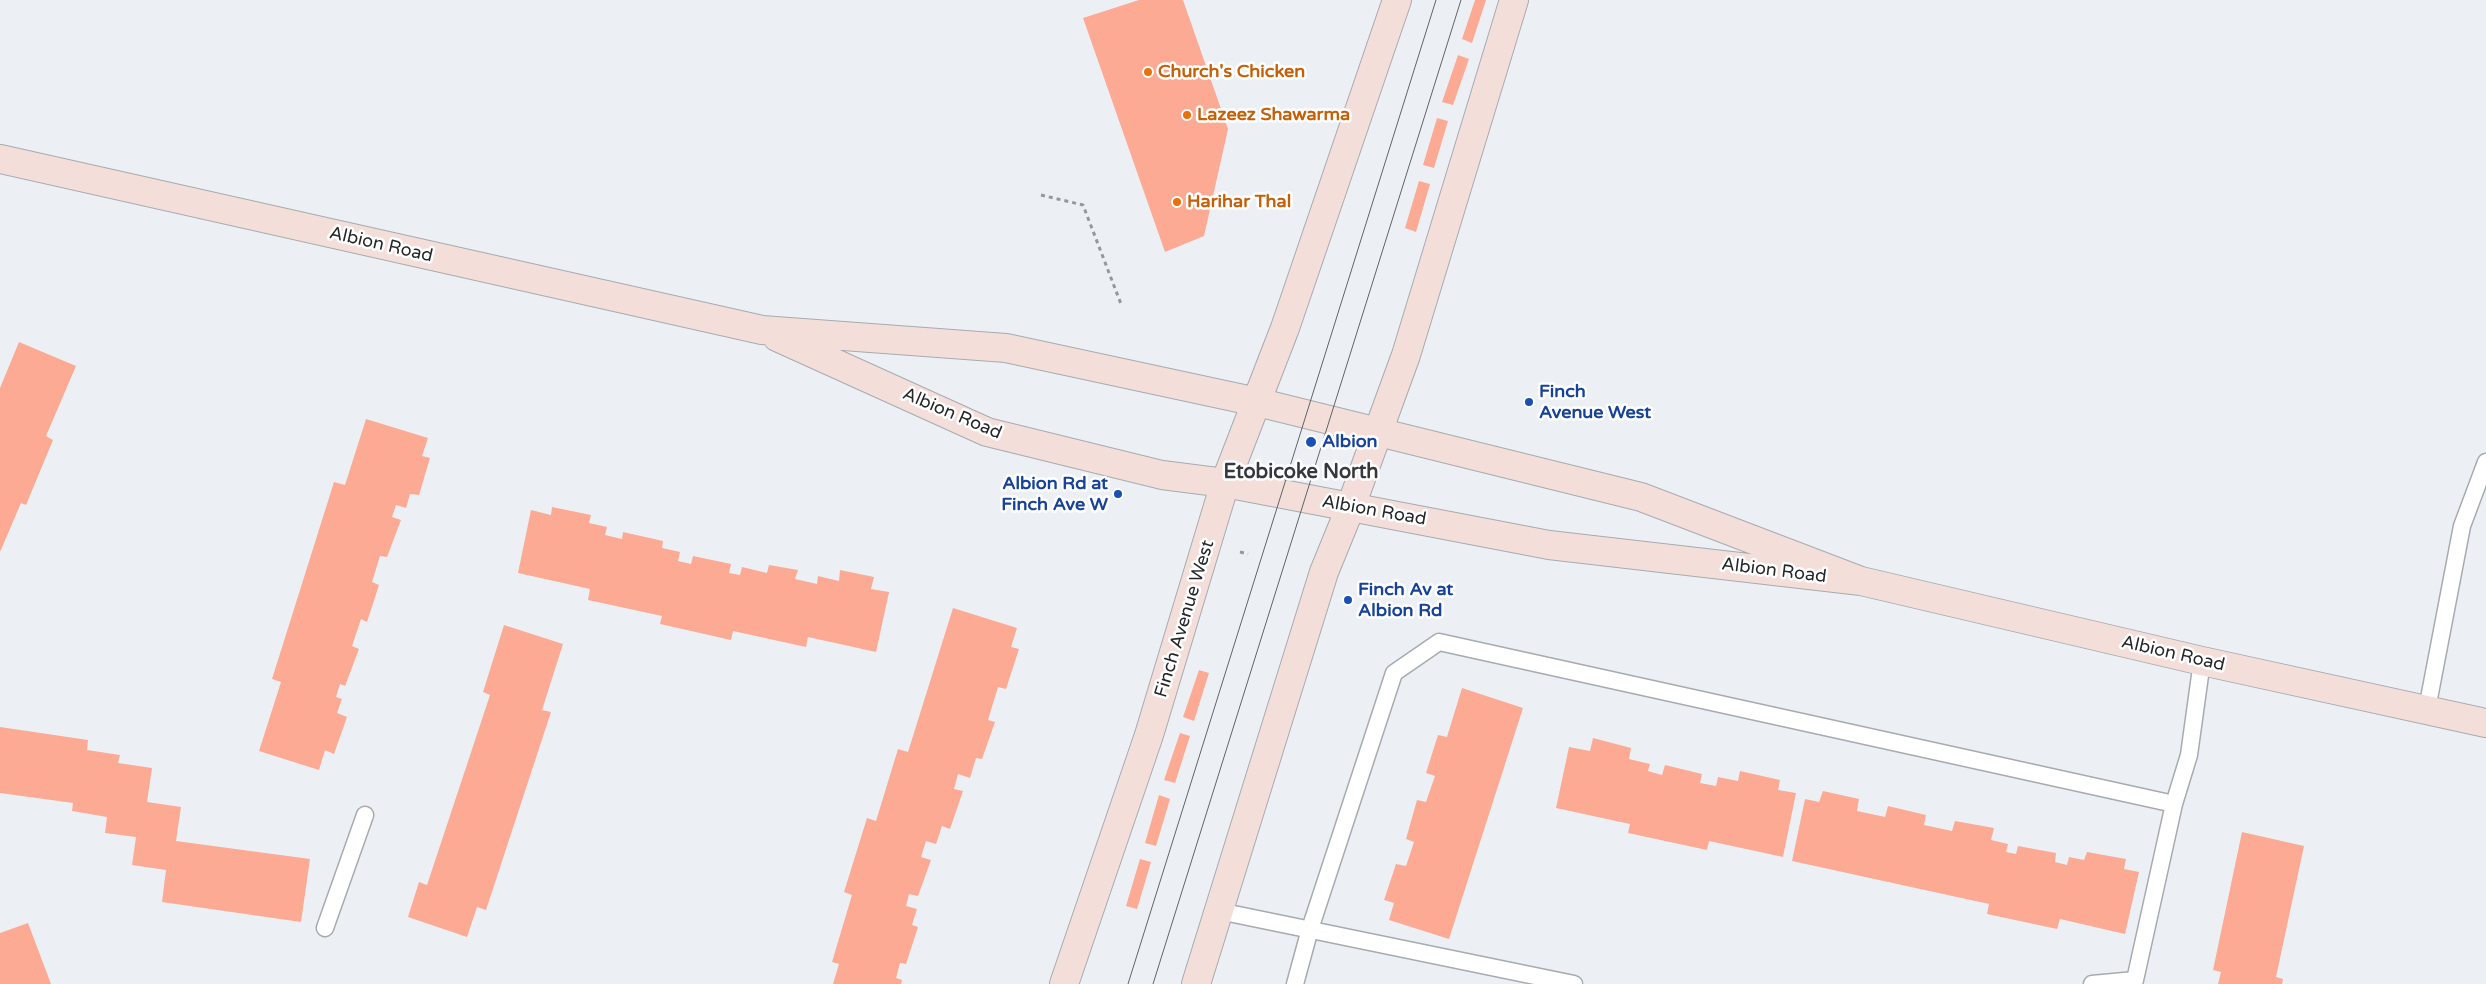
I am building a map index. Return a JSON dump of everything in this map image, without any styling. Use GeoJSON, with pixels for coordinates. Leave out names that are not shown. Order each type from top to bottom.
{"type":"FeatureCollection","features":[{"type":"Feature","properties":{"kind":"main road","name":"Finch Avenue West"},"geometry":{"type":"LineString","coordinates":[[1064,984],[1149,735],[1225,483],[1285,328],[1397,0]]}},
{"type":"Feature","properties":{"kind":"main road"},"geometry":{"type":"LineString","coordinates":[[1196,984],[1324,572],[1351,506],[1417,318],[1514,0]]}},
{"type":"Feature","properties":{"kind":"main road","name":"Albion Road"},"geometry":{"type":"LineString","coordinates":[[0,159],[762,330],[1006,348],[1257,402],[1378,431],[1432,447],[1641,497],[1861,580]]}},
{"type":"Feature","properties":{"kind":"main road","name":"Albion Road"},"geometry":{"type":"LineString","coordinates":[[762,330],[987,432],[1162,475],[1225,483],[1548,545],[1861,580],[2202,661],[2486,723]]}},
{"type":"Feature","properties":{"kind":"lane"},"geometry":{"type":"LineString","coordinates":[[2427,709],[2462,526],[2486,462]]}},
{"type":"Feature","properties":{"kind":"lane"},"geometry":{"type":"LineString","coordinates":[[1295,984],[1310,929],[1394,672],[1440,642],[2174,804]]}},
{"type":"Feature","properties":{"kind":"lane"},"geometry":{"type":"LineString","coordinates":[[2092,984],[2134,982],[2174,804],[2189,755],[2202,661]]}},
{"type":"Feature","properties":{"kind":"lane"},"geometry":{"type":"LineString","coordinates":[[325,928],[365,815]]}},
{"type":"Feature","properties":{"kind":"lane"},"geometry":{"type":"LineString","coordinates":[[1219,911],[1574,984]]}},
{"type":"Feature","properties":{"kind":"path"},"geometry":{"type":"LineString","coordinates":[[1041,195],[1083,205],[1121,304]]}},
{"type":"Feature","properties":{"kind":"building"},"geometry":{"type":"Polygon","coordinates":[[[1139,0],[1183,0],[1228,129],[1204,236],[1165,252],[1083,18],[1139,0]]]}},
{"type":"Feature","properties":{"kind":"building"},"geometry":{"type":"Polygon","coordinates":[[[1475,0],[1486,0],[1472,43],[1462,39],[1475,0]]]}},
{"type":"Feature","properties":{"kind":"building"},"geometry":{"type":"Polygon","coordinates":[[[1458,55],[1469,59],[1453,105],[1442,102],[1458,55]]]}},
{"type":"Feature","properties":{"kind":"building"},"geometry":{"type":"Polygon","coordinates":[[[1437,118],[1448,121],[1434,168],[1423,165],[1437,118]]]}},
{"type":"Feature","properties":{"kind":"building"},"geometry":{"type":"Polygon","coordinates":[[[1419,181],[1430,184],[1416,232],[1405,228],[1419,181]]]}},
{"type":"Feature","properties":{"kind":"building"},"geometry":{"type":"Polygon","coordinates":[[[19,342],[76,366],[46,436],[53,440],[26,505],[21,503],[0,552],[0,388],[19,342]]]}},
{"type":"Feature","properties":{"kind":"building"},"geometry":{"type":"Polygon","coordinates":[[[366,419],[428,438],[422,456],[430,458],[419,495],[410,494],[406,508],[396,505],[392,517],[401,520],[387,557],[380,556],[372,582],[379,585],[367,622],[361,619],[352,646],[359,649],[345,686],[340,684],[336,697],[342,699],[337,713],[347,717],[334,754],[325,750],[319,770],[259,751],[281,682],[272,679],[334,482],[345,485],[366,419]]]}},
{"type":"Feature","properties":{"kind":"building"},"geometry":{"type":"Polygon","coordinates":[[[552,507],[591,515],[589,523],[607,527],[605,535],[622,539],[623,532],[663,541],[662,548],[680,552],[678,561],[691,564],[693,556],[731,564],[729,573],[740,575],[742,567],[767,573],[769,565],[798,570],[795,579],[817,584],[818,576],[839,581],[840,570],[874,577],[871,589],[889,592],[876,652],[808,637],[806,647],[733,631],[731,640],[660,624],[662,616],[588,600],[590,589],[518,573],[531,510],[551,515],[552,507]]]}},
{"type":"Feature","properties":{"kind":"building"},"geometry":{"type":"Polygon","coordinates":[[[953,608],[1017,628],[1011,647],[1019,649],[1006,689],[998,687],[988,720],[995,722],[982,759],[976,758],[970,778],[958,774],[954,789],[963,791],[950,829],[942,826],[936,844],[926,841],[921,857],[931,860],[918,896],[909,894],[906,906],[917,909],[912,925],[918,927],[906,964],[900,963],[896,978],[902,980],[901,984],[833,984],[839,964],[832,962],[852,895],[844,892],[867,818],[876,821],[898,749],[908,752],[953,608]]]}},
{"type":"Feature","properties":{"kind":"building"},"geometry":{"type":"Polygon","coordinates":[[[504,625],[563,644],[542,710],[551,712],[486,910],[477,907],[467,937],[408,917],[419,882],[427,885],[490,695],[483,692],[504,625]]]}},
{"type":"Feature","properties":{"kind":"building"},"geometry":{"type":"Polygon","coordinates":[[[1199,670],[1209,673],[1194,721],[1183,717],[1199,670]]]}},
{"type":"Feature","properties":{"kind":"building"},"geometry":{"type":"Polygon","coordinates":[[[1462,688],[1523,708],[1449,939],[1389,920],[1394,903],[1384,900],[1396,864],[1406,866],[1414,842],[1406,839],[1417,800],[1426,802],[1435,776],[1426,773],[1438,735],[1447,737],[1462,688]]]}},
{"type":"Feature","properties":{"kind":"building"},"geometry":{"type":"Polygon","coordinates":[[[0,727],[88,740],[87,750],[120,755],[118,763],[152,768],[147,802],[181,807],[176,841],[310,859],[301,922],[162,902],[166,870],[132,865],[136,837],[105,833],[107,817],[72,811],[73,803],[0,793],[0,727]]]}},
{"type":"Feature","properties":{"kind":"building"},"geometry":{"type":"Polygon","coordinates":[[[1180,733],[1190,736],[1175,783],[1164,780],[1180,733]]]}},
{"type":"Feature","properties":{"kind":"building"},"geometry":{"type":"Polygon","coordinates":[[[1593,738],[1631,748],[1629,759],[1650,764],[1648,771],[1662,775],[1665,765],[1702,774],[1700,783],[1716,786],[1718,777],[1738,781],[1740,771],[1780,780],[1778,790],[1796,793],[1783,857],[1709,841],[1707,850],[1628,833],[1630,824],[1556,808],[1569,747],[1590,751],[1593,738]]]}},
{"type":"Feature","properties":{"kind":"building"},"geometry":{"type":"Polygon","coordinates":[[[1823,791],[1859,799],[1857,811],[1885,817],[1888,806],[1926,815],[1924,825],[1952,831],[1955,821],[1994,828],[1991,840],[2008,844],[2006,852],[2016,854],[2018,846],[2056,853],[2055,862],[2067,865],[2069,857],[2084,860],[2087,852],[2126,859],[2124,869],[2139,872],[2125,934],[2060,919],[2057,929],[1987,914],[1989,904],[1792,861],[1805,799],[1819,802],[1823,791]]]}},
{"type":"Feature","properties":{"kind":"building"},"geometry":{"type":"Polygon","coordinates":[[[1159,795],[1170,799],[1156,846],[1145,843],[1159,795]]]}},
{"type":"Feature","properties":{"kind":"building"},"geometry":{"type":"Polygon","coordinates":[[[2242,832],[2304,846],[2276,977],[2283,979],[2282,984],[2218,984],[2221,972],[2213,970],[2242,832]]]}},
{"type":"Feature","properties":{"kind":"building"},"geometry":{"type":"Polygon","coordinates":[[[1140,859],[1151,862],[1137,909],[1126,906],[1140,859]]]}},
{"type":"Feature","properties":{"kind":"building"},"geometry":{"type":"Polygon","coordinates":[[[28,923],[51,984],[0,984],[0,933],[28,923]]]}},
{"type":"Feature","properties":{"kind":"tram line"},"geometry":{"type":"LineString","coordinates":[[1128,984],[1436,0]]}},
{"type":"Feature","properties":{"kind":"tram line"},"geometry":{"type":"LineString","coordinates":[[1153,984],[1461,0]]}},
{"type":"Feature","properties":{"kind":"place","name":"Church's Chicken"},"geometry":{"type":"Point","coordinates":[1148,72]}},
{"type":"Feature","properties":{"kind":"place","name":"Lazeez Shawarma"},"geometry":{"type":"Point","coordinates":[1187,115]}},
{"type":"Feature","properties":{"kind":"place","name":"Harihar Thal"},"geometry":{"type":"Point","coordinates":[1177,202]}},
{"type":"Feature","properties":{"kind":"place","name":"Finch Avenue West"},"geometry":{"type":"Point","coordinates":[1529,402]}},
{"type":"Feature","properties":{"kind":"place","name":"Albion"},"geometry":{"type":"Point","coordinates":[1311,442]}},
{"type":"Feature","properties":{"kind":"place","name":"Albion Rd at Finch Ave W"},"geometry":{"type":"Point","coordinates":[1118,494]}},
{"type":"Feature","properties":{"kind":"place","name":"Finch Av at Albion Rd"},"geometry":{"type":"Point","coordinates":[1348,600]}},
{"type":"Feature","properties":{"kind":"district","name":"Etobicoke North"},"geometry":{"type":"Point","coordinates":[1301,473]}}]}
